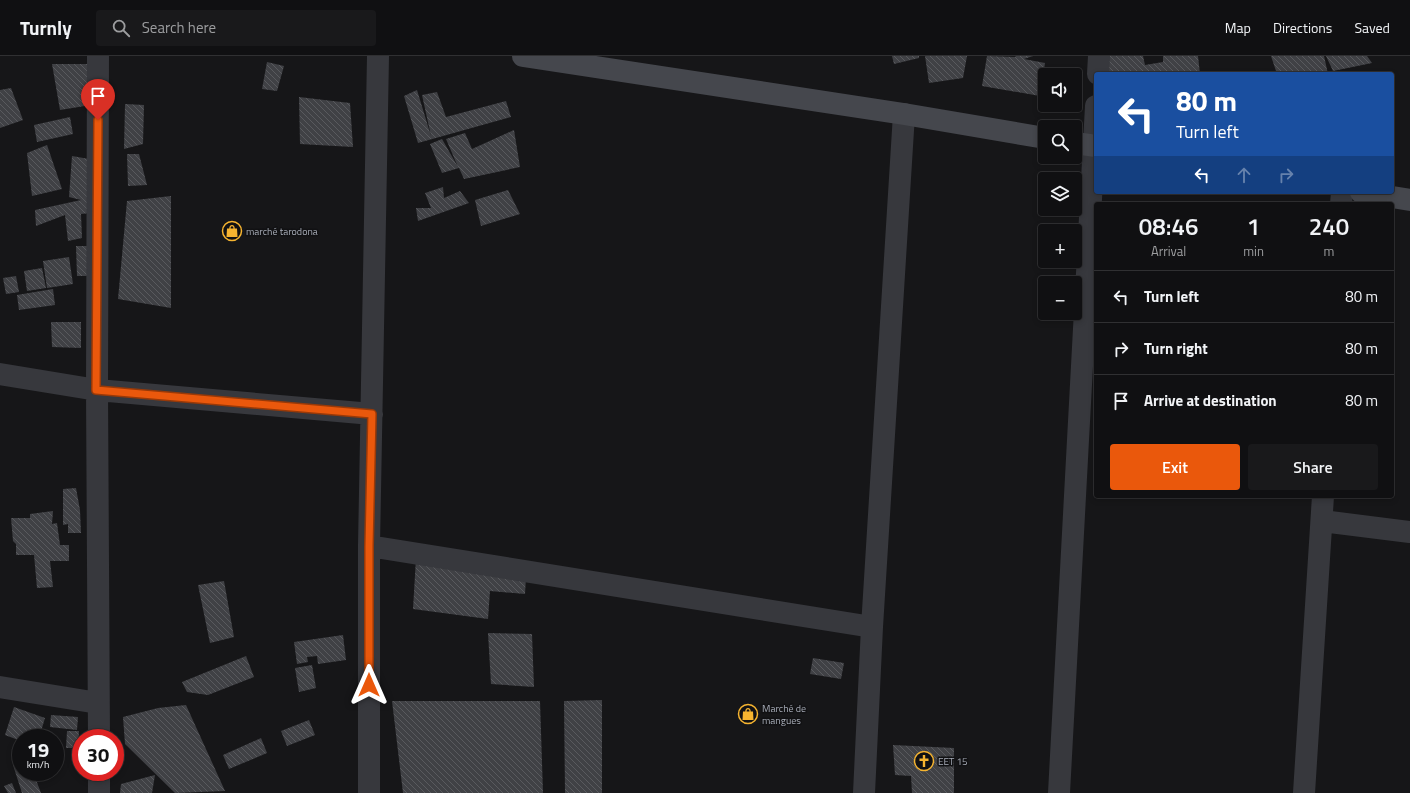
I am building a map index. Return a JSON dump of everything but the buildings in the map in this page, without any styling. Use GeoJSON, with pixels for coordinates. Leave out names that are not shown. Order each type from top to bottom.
{"type":"FeatureCollection","features":[{"type":"Feature","properties":{"kind":"street"},"geometry":{"type":"LineString","coordinates":[[98,56],[96,390],[98,729]]}},
{"type":"Feature","properties":{"kind":"street"},"geometry":{"type":"LineString","coordinates":[[369,793],[369,546],[378,56]]}},
{"type":"Feature","properties":{"kind":"street"},"geometry":{"type":"LineString","coordinates":[[523,56],[904,114],[1038,137]]}},
{"type":"Feature","properties":{"kind":"street"},"geometry":{"type":"LineString","coordinates":[[1098,72],[1099,56]]}},
{"type":"Feature","properties":{"kind":"street"},"geometry":{"type":"LineString","coordinates":[[864,793],[872,627],[904,114]]}},
{"type":"Feature","properties":{"kind":"street"},"geometry":{"type":"LineString","coordinates":[[1059,793],[1088,145],[1094,116]]}},
{"type":"Feature","properties":{"kind":"street"},"geometry":{"type":"LineString","coordinates":[[1373,194],[1410,200]]}},
{"type":"Feature","properties":{"kind":"street"},"geometry":{"type":"LineString","coordinates":[[0,374],[96,390],[372,414]]}},
{"type":"Feature","properties":{"kind":"street"},"geometry":{"type":"LineString","coordinates":[[1306,793],[1324,498]]}},
{"type":"Feature","properties":{"kind":"street"},"geometry":{"type":"LineString","coordinates":[[1322,521],[1410,532]]}},
{"type":"Feature","properties":{"kind":"street"},"geometry":{"type":"LineString","coordinates":[[369,546],[872,627]]}},
{"type":"Feature","properties":{"kind":"street"},"geometry":{"type":"LineString","coordinates":[[0,687],[98,703]]}},
{"type":"Feature","properties":{"kind":"street"},"geometry":{"type":"LineString","coordinates":[[99,781],[99,793]]}},
{"type":"Feature","properties":{"kind":"place","name":"marché tarodona"},"geometry":{"type":"Point","coordinates":[232,231]}},
{"type":"Feature","properties":{"kind":"place","name":"Marché de mangues"},"geometry":{"type":"Point","coordinates":[748,714]}},
{"type":"Feature","properties":{"kind":"place","name":"EET 15"},"geometry":{"type":"Point","coordinates":[924,761]}},
{"type":"Feature","properties":{"kind":"route"},"geometry":{"type":"LineString","coordinates":[[98,120],[96,390],[372,414],[369,546],[369,685]]}}]}
